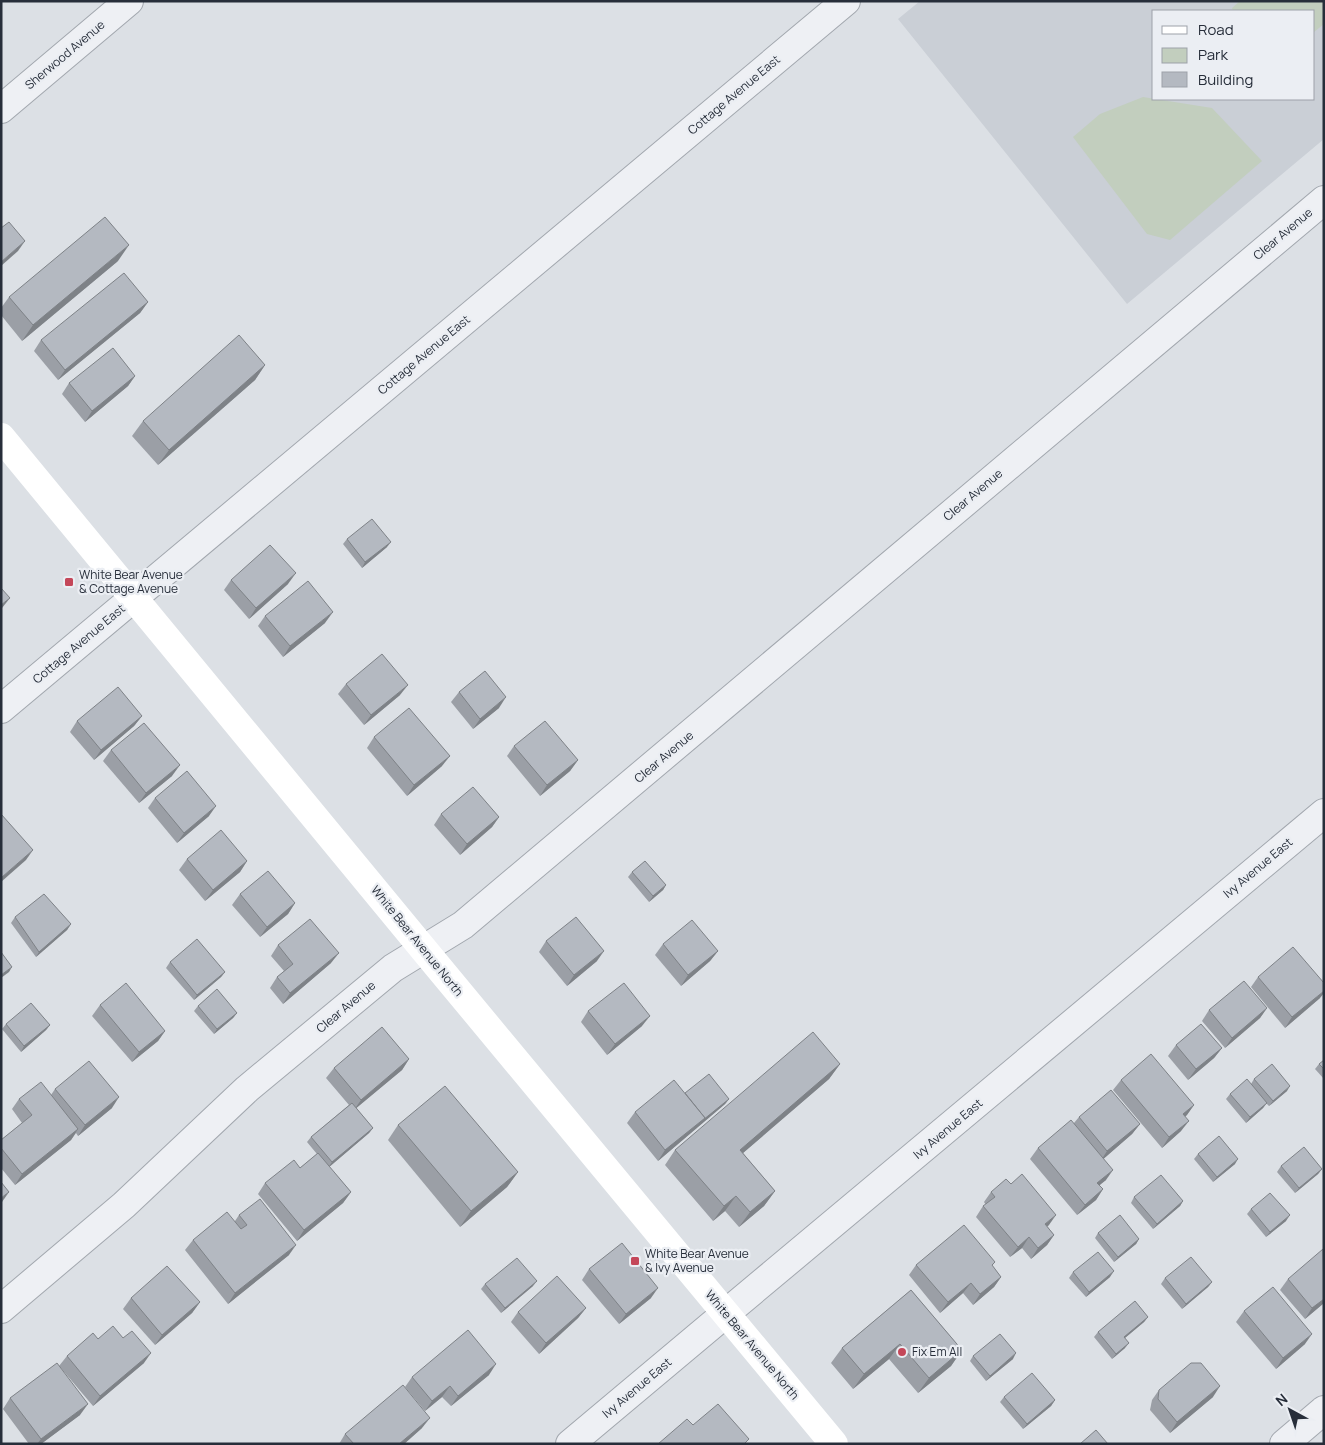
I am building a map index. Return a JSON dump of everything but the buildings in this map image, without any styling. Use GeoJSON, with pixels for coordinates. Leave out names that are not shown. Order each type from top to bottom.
{"type":"FeatureCollection","features":[{"type":"Feature","properties":{"kind":"main road","name":"White Bear Avenue North"},"geometry":{"type":"LineString","coordinates":[[1,437],[834,1444]]}},
{"type":"Feature","properties":{"kind":"street","name":"Sherwood Avenue"},"geometry":{"type":"LineString","coordinates":[[1,109],[129,1]]}},
{"type":"Feature","properties":{"kind":"street","name":"Cottage Avenue East"},"geometry":{"type":"LineString","coordinates":[[1,709],[846,1]]}},
{"type":"Feature","properties":{"kind":"street","name":"Clear Avenue"},"geometry":{"type":"LineString","coordinates":[[1,1309],[124,1205],[247,1089],[393,968],[463,925],[480,911],[1324,200]]}},
{"type":"Feature","properties":{"kind":"street","name":"Ivy Avenue East"},"geometry":{"type":"LineString","coordinates":[[570,1444],[1324,813]]}},
{"type":"Feature","properties":{"kind":"street"},"geometry":{"type":"LineString","coordinates":[[1284,1444],[1324,1410]]}},
{"type":"Feature","properties":{"kind":"shaded area"},"geometry":{"type":"Polygon","coordinates":[[[920,1],[1324,1],[1324,139],[1127,304],[898,19],[920,1]]]}},
{"type":"Feature","properties":{"kind":"green space"},"geometry":{"type":"Polygon","coordinates":[[[1240,1],[1324,1],[1324,24],[1315,31],[1315,10],[1233,10],[1232,8],[1240,1]]]}},
{"type":"Feature","properties":{"kind":"green space"},"geometry":{"type":"Polygon","coordinates":[[[1143,97],[1152,100],[1212,108],[1262,161],[1170,240],[1147,234],[1073,137],[1100,114],[1143,97]]]}},
{"type":"Feature","properties":{"kind":"place","name":"White Bear Avenue & Cottage Avenue"},"geometry":{"type":"Point","coordinates":[69,582]}},
{"type":"Feature","properties":{"kind":"place","name":"White Bear Avenue & Ivy Avenue"},"geometry":{"type":"Point","coordinates":[635,1261]}},
{"type":"Feature","properties":{"kind":"place","name":"Fix Em All"},"geometry":{"type":"Point","coordinates":[902,1352]}}]}
